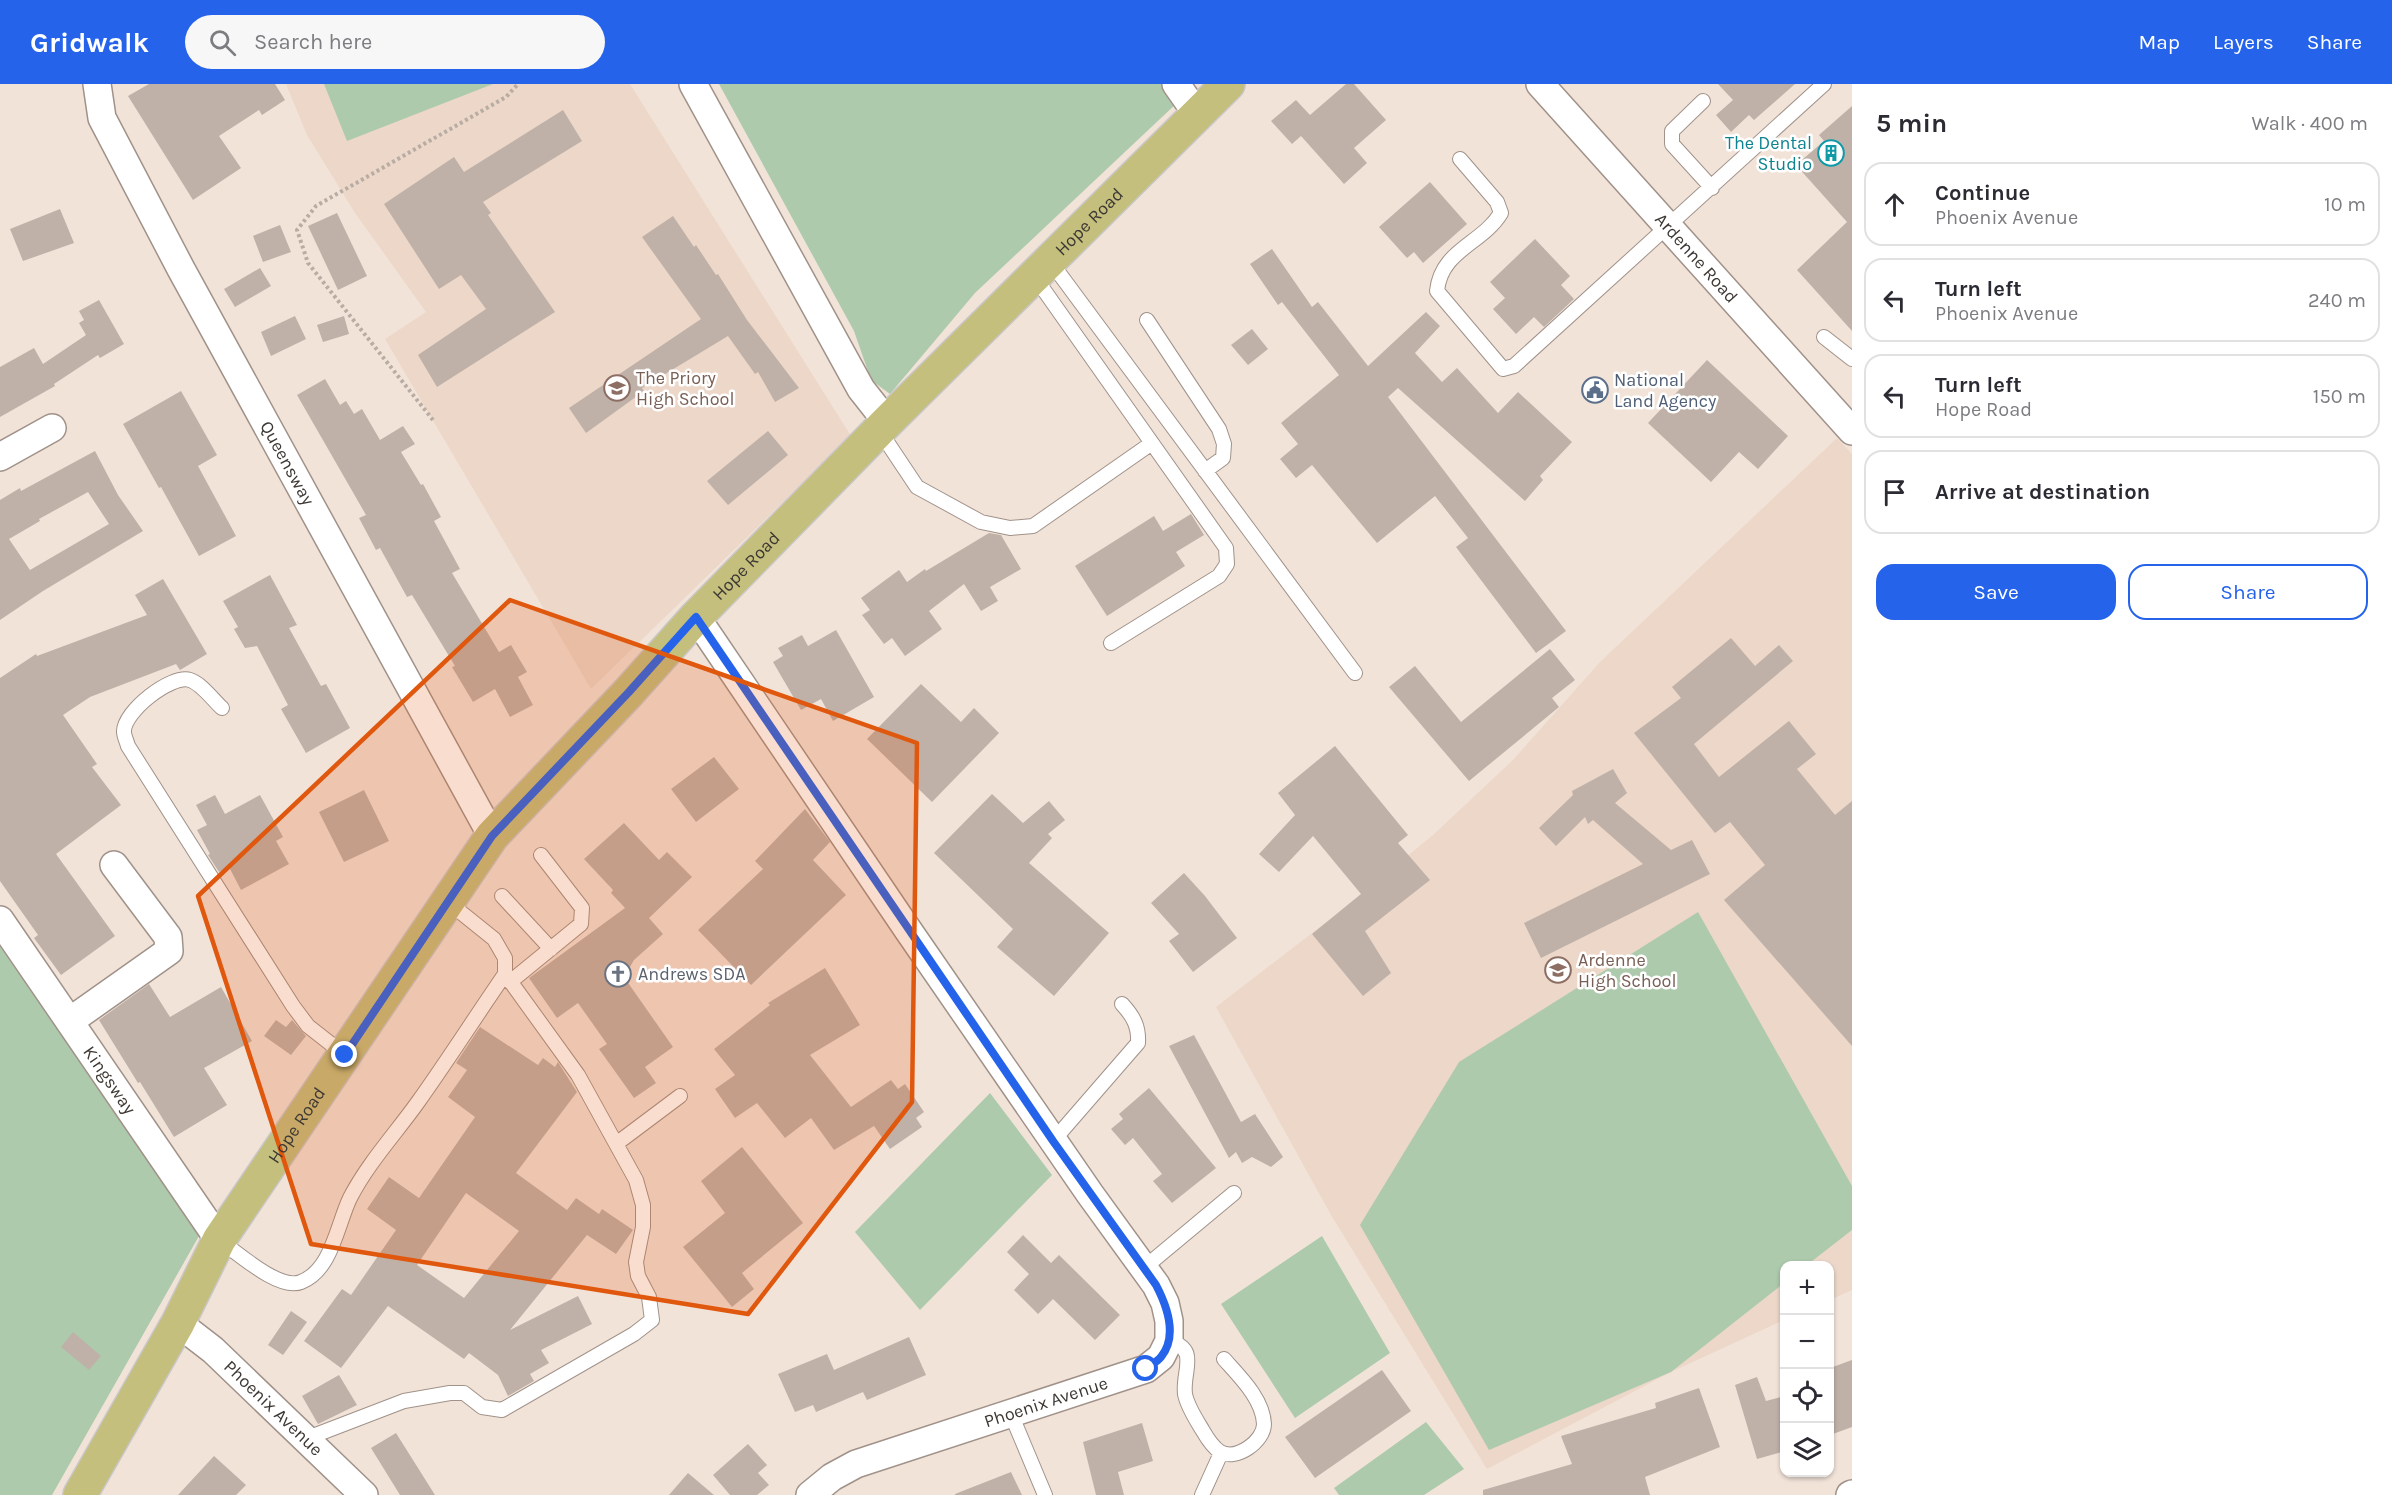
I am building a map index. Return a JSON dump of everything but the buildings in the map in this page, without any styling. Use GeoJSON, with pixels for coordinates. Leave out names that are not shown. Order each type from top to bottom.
{"type":"FeatureCollection","features":[{"type":"Feature","properties":{"kind":"main road","name":"Hope Road"},"geometry":{"type":"LineString","coordinates":[[80,1495],[178,1323],[219,1240],[492,836],[628,693],[696,617],[883,426],[1228,84]]}},
{"type":"Feature","properties":{"kind":"street","name":"Queensway"},"geometry":{"type":"LineString","coordinates":[[97,84],[102,118],[176,259],[492,836]]}},
{"type":"Feature","properties":{"kind":"street"},"geometry":{"type":"LineString","coordinates":[[693,84],[883,426]]}},
{"type":"Feature","properties":{"kind":"street"},"geometry":{"type":"LineString","coordinates":[[1176,84],[1197,114]]}},
{"type":"Feature","properties":{"kind":"street","name":"Ardenne Road"},"geometry":{"type":"LineString","coordinates":[[1540,84],[1852,431]]}},
{"type":"Feature","properties":{"kind":"street"},"geometry":{"type":"LineString","coordinates":[[0,457],[52,428]]}},
{"type":"Feature","properties":{"kind":"street"},"geometry":{"type":"LineString","coordinates":[[696,617],[1053,1141],[1144,1268],[1165,1302],[1169,1321],[1169,1341]]}},
{"type":"Feature","properties":{"kind":"street"},"geometry":{"type":"LineString","coordinates":[[69,1021],[169,951],[168,937],[114,865]]}},
{"type":"Feature","properties":{"kind":"street","name":"Kingsway"},"geometry":{"type":"LineString","coordinates":[[0,920],[219,1240]]}},
{"type":"Feature","properties":{"kind":"street","name":"Phoenix Avenue"},"geometry":{"type":"LineString","coordinates":[[178,1323],[213,1350],[305,1439],[355,1492]]}},
{"type":"Feature","properties":{"kind":"street","name":"Phoenix Avenue"},"geometry":{"type":"LineString","coordinates":[[810,1495],[832,1477],[856,1464],[1146,1369],[1161,1357],[1169,1341]]}},
{"type":"Feature","properties":{"kind":"lane"},"geometry":{"type":"LineString","coordinates":[[1461,159],[1497,202],[1501,213],[1495,223],[1449,261],[1438,279],[1437,291],[1503,369],[1514,366],[1824,84]]}},
{"type":"Feature","properties":{"kind":"lane"},"geometry":{"type":"LineString","coordinates":[[1704,101],[1672,131],[1671,138],[1672,144],[1712,188]]}},
{"type":"Feature","properties":{"kind":"lane"},"geometry":{"type":"LineString","coordinates":[[1042,268],[1152,443],[1226,548],[1227,564],[1219,576],[1111,643]]}},
{"type":"Feature","properties":{"kind":"lane"},"geometry":{"type":"LineString","coordinates":[[1042,268],[1205,471],[1355,673]]}},
{"type":"Feature","properties":{"kind":"lane"},"geometry":{"type":"LineString","coordinates":[[1147,320],[1219,429],[1224,444],[1223,458],[1205,471]]}},
{"type":"Feature","properties":{"kind":"lane"},"geometry":{"type":"LineString","coordinates":[[1824,336],[1852,359]]}},
{"type":"Feature","properties":{"kind":"lane"},"geometry":{"type":"LineString","coordinates":[[883,426],[917,487],[981,522],[1010,528],[1033,526],[1152,443]]}},
{"type":"Feature","properties":{"kind":"lane"},"geometry":{"type":"LineString","coordinates":[[222,708],[189,679],[178,681],[145,699],[128,719],[124,731],[128,746],[293,1006],[308,1026],[345,1055]]}},
{"type":"Feature","properties":{"kind":"lane"},"geometry":{"type":"LineString","coordinates":[[219,1240],[271,1277],[289,1285],[302,1282],[313,1274],[326,1259],[350,1199],[361,1179],[508,978],[550,950],[581,924],[582,908],[541,855]]}},
{"type":"Feature","properties":{"kind":"lane"},"geometry":{"type":"LineString","coordinates":[[502,896],[550,950]]}},
{"type":"Feature","properties":{"kind":"lane"},"geometry":{"type":"LineString","coordinates":[[305,1439],[404,1401],[450,1393],[464,1393],[482,1407],[502,1410],[634,1334],[652,1320],[649,1297],[638,1276],[636,1262],[643,1227],[643,1205],[636,1180],[578,1075],[508,978],[505,958],[494,939],[448,902]]}},
{"type":"Feature","properties":{"kind":"lane"},"geometry":{"type":"LineString","coordinates":[[1053,1141],[1138,1043],[1138,1029],[1130,1013],[1122,1004]]}},
{"type":"Feature","properties":{"kind":"lane"},"geometry":{"type":"LineString","coordinates":[[616,1144],[680,1096]]}},
{"type":"Feature","properties":{"kind":"lane"},"geometry":{"type":"LineString","coordinates":[[1144,1268],[1234,1192]]}},
{"type":"Feature","properties":{"kind":"lane"},"geometry":{"type":"LineString","coordinates":[[1169,1341],[1181,1344],[1186,1351],[1188,1367],[1185,1394],[1196,1420],[1210,1442],[1221,1452],[1233,1454],[1255,1443],[1264,1428],[1263,1412],[1242,1379],[1224,1359]]}},
{"type":"Feature","properties":{"kind":"lane"},"geometry":{"type":"LineString","coordinates":[[1011,1413],[1045,1495]]}},
{"type":"Feature","properties":{"kind":"lane"},"geometry":{"type":"LineString","coordinates":[[1202,1495],[1221,1452]]}},
{"type":"Feature","properties":{"kind":"path"},"geometry":{"type":"LineString","coordinates":[[433,420],[308,263],[297,230],[316,206],[506,97],[518,84]]}},
{"type":"Feature","properties":{"kind":"highlighted area"},"geometry":{"type":"Polygon","coordinates":[[[510,600],[917,743],[912,1102],[748,1314],[311,1244],[198,896],[510,600]]]}},
{"type":"Feature","properties":{"kind":"shaded area","name":"The Priory High School"},"geometry":{"type":"Polygon","coordinates":[[[286,84],[630,84],[851,436],[591,689],[385,339],[426,312],[355,213],[307,135],[286,84]]]}},
{"type":"Feature","properties":{"kind":"shaded area","name":"Ardenne High School"},"geometry":{"type":"Polygon","coordinates":[[[1837,438],[1852,454],[1852,1290],[1834,1298],[1834,1261],[1780,1261],[1780,1322],[1671,1372],[1487,1469],[1331,1215],[1216,1007],[1338,913],[1433,835],[1513,760],[1600,662],[1837,438]]]}},
{"type":"Feature","properties":{"kind":"green space"},"geometry":{"type":"Polygon","coordinates":[[[324,84],[493,84],[347,141],[324,84]]]}},
{"type":"Feature","properties":{"kind":"green space"},"geometry":{"type":"Polygon","coordinates":[[[719,84],[1173,84],[1178,102],[975,293],[890,394],[871,380],[854,331],[719,84]]]}},
{"type":"Feature","properties":{"kind":"green space"},"geometry":{"type":"Polygon","coordinates":[[[1698,912],[1852,1186],[1852,1230],[1812,1261],[1780,1261],[1780,1286],[1671,1372],[1489,1450],[1360,1225],[1459,1062],[1698,912]]]}},
{"type":"Feature","properties":{"kind":"green space"},"geometry":{"type":"Polygon","coordinates":[[[0,944],[199,1236],[52,1495],[0,1495],[0,944]]]}},
{"type":"Feature","properties":{"kind":"green space"},"geometry":{"type":"Polygon","coordinates":[[[990,1093],[1052,1175],[920,1310],[855,1232],[990,1093]]]}},
{"type":"Feature","properties":{"kind":"green space"},"geometry":{"type":"Polygon","coordinates":[[[1322,1236],[1390,1353],[1295,1418],[1221,1304],[1322,1236]]]}},
{"type":"Feature","properties":{"kind":"green space"},"geometry":{"type":"Polygon","coordinates":[[[1426,1422],[1464,1469],[1424,1495],[1339,1495],[1334,1488],[1426,1422]]]}},
{"type":"Feature","properties":{"kind":"place","name":"The Dental Studio"},"geometry":{"type":"Point","coordinates":[1831,153]}},
{"type":"Feature","properties":{"kind":"place","name":"The Priory High School"},"geometry":{"type":"Point","coordinates":[617,388]}},
{"type":"Feature","properties":{"kind":"place","name":"National Land Agency"},"geometry":{"type":"Point","coordinates":[1595,390]}},
{"type":"Feature","properties":{"kind":"place","name":"Ardenne High School"},"geometry":{"type":"Point","coordinates":[1558,970]}},
{"type":"Feature","properties":{"kind":"place","name":"Andrews SDA"},"geometry":{"type":"Point","coordinates":[618,974]}},
{"type":"Feature","properties":{"kind":"route"},"geometry":{"type":"LineString","coordinates":[[345,1055],[492,836],[628,693],[696,617],[1053,1141],[1156,1285],[1165,1302],[1169,1321],[1169,1341],[1161,1357],[1146,1369]]}}]}
